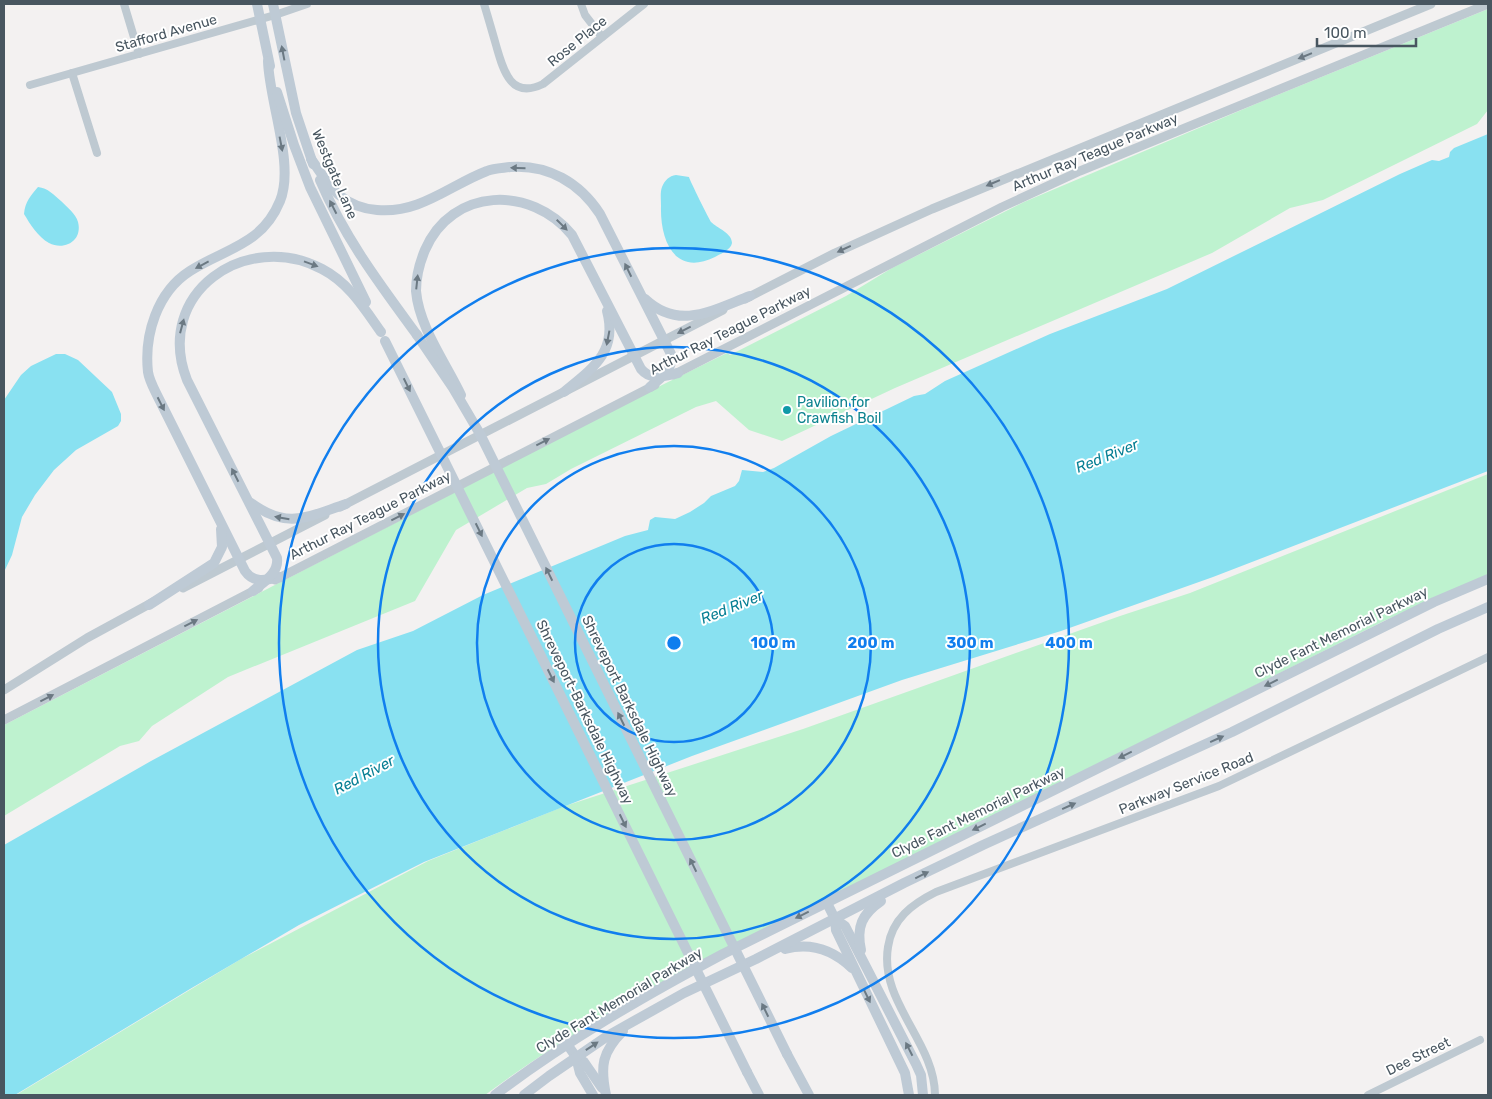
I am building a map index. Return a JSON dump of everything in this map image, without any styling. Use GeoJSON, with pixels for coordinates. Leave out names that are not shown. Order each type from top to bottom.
{"type":"FeatureCollection","features":[{"type":"Feature","properties":{"kind":"main road","name":"Westgate Lane"},"geometry":{"type":"LineString","coordinates":[[256,4],[268,61],[287,126],[310,187],[332,236],[383,337]]}},
{"type":"Feature","properties":{"kind":"main road","name":"Westgate Lane"},"geometry":{"type":"LineString","coordinates":[[273,4],[296,113],[311,159],[343,228],[372,273],[417,336]]}},
{"type":"Feature","properties":{"kind":"main road"},"geometry":{"type":"LineString","coordinates":[[268,61],[270,88],[285,170],[282,198],[274,215],[265,227],[251,240],[189,272],[178,281],[160,305],[153,320],[147,355],[148,374],[156,393],[239,560],[249,575],[256,579],[265,580],[281,577]]}},
{"type":"Feature","properties":{"kind":"main road"},"geometry":{"type":"LineString","coordinates":[[311,159],[329,186],[339,196],[354,205],[384,211],[398,211],[429,201],[489,170],[515,167],[554,173],[578,188],[597,209],[671,354],[672,361],[670,367],[650,387]]}},
{"type":"Feature","properties":{"kind":"main road"},"geometry":{"type":"LineString","coordinates":[[480,434],[453,377],[427,329],[421,315],[416,290],[422,258],[434,234],[451,217],[489,200],[504,199],[520,202],[550,214],[562,224],[572,236],[599,291],[645,374],[654,377],[678,372]]}},
{"type":"Feature","properties":{"kind":"main road"},"geometry":{"type":"LineString","coordinates":[[252,591],[274,572],[277,564],[276,555],[181,365],[179,351],[182,325],[187,310],[203,284],[222,271],[252,260],[282,258],[308,263],[333,275],[360,301],[383,337]]}},
{"type":"Feature","properties":{"kind":"main road"},"geometry":{"type":"LineString","coordinates":[[564,392],[595,366],[606,348],[610,332],[610,322],[599,291]]}},
{"type":"Feature","properties":{"kind":"main road"},"geometry":{"type":"LineString","coordinates":[[640,294],[661,310],[682,317],[702,314],[750,296]]}},
{"type":"Feature","properties":{"kind":"main road","name":"Shreveport Barksdale Highway"},"geometry":{"type":"LineString","coordinates":[[417,336],[480,434],[787,1054],[804,1095]]}},
{"type":"Feature","properties":{"kind":"main road","name":"Shreveport-Barksdale Highway"},"geometry":{"type":"LineString","coordinates":[[383,337],[758,1095]]}},
{"type":"Feature","properties":{"kind":"main road"},"geometry":{"type":"LineString","coordinates":[[248,501],[270,515],[290,519],[308,517],[346,504]]}},
{"type":"Feature","properties":{"kind":"main road"},"geometry":{"type":"LineString","coordinates":[[149,604],[214,563],[222,543],[218,519]]}},
{"type":"Feature","properties":{"kind":"main road","name":"Clyde Fant Memorial Parkway"},"geometry":{"type":"LineString","coordinates":[[495,1095],[568,1044],[667,984],[723,954],[1434,602],[1488,579]]}},
{"type":"Feature","properties":{"kind":"main road","name":"Clyde Fant Memorial Parkway"},"geometry":{"type":"LineString","coordinates":[[524,1095],[576,1057],[637,1018],[684,993],[983,845],[1232,732],[1488,607]]}},
{"type":"Feature","properties":{"kind":"main road"},"geometry":{"type":"LineString","coordinates":[[862,958],[859,941],[862,921],[872,908],[904,883]]}},
{"type":"Feature","properties":{"kind":"main road"},"geometry":{"type":"LineString","coordinates":[[827,903],[835,919],[836,930],[905,1073],[909,1095]]}},
{"type":"Feature","properties":{"kind":"main road"},"geometry":{"type":"LineString","coordinates":[[835,919],[845,926],[916,1064],[923,1095]]}},
{"type":"Feature","properties":{"kind":"main road"},"geometry":{"type":"LineString","coordinates":[[756,959],[790,948],[806,946],[834,954],[856,972]]}},
{"type":"Feature","properties":{"kind":"main road"},"geometry":{"type":"LineString","coordinates":[[606,1095],[602,1075],[606,1051],[618,1036],[637,1018]]}},
{"type":"Feature","properties":{"kind":"main road"},"geometry":{"type":"LineString","coordinates":[[568,1044],[576,1057],[580,1073],[593,1095]]}},
{"type":"Feature","properties":{"kind":"main road"},"geometry":{"type":"LineString","coordinates":[[787,1054],[809,1095]]}},
{"type":"Feature","properties":{"kind":"main road"},"geometry":{"type":"LineString","coordinates":[[576,1057],[584,1062],[606,1095]]}},
{"type":"Feature","properties":{"kind":"street"},"geometry":{"type":"LineString","coordinates":[[124,4],[139,54]]}},
{"type":"Feature","properties":{"kind":"street","name":"Stafford Avenue"},"geometry":{"type":"LineString","coordinates":[[30,85],[275,15],[307,4]]}},
{"type":"Feature","properties":{"kind":"street","name":"Rose Place"},"geometry":{"type":"LineString","coordinates":[[484,4],[505,74],[512,82],[521,87],[533,88],[543,84],[644,4]]}},
{"type":"Feature","properties":{"kind":"street"},"geometry":{"type":"LineString","coordinates":[[581,4],[585,15],[602,37]]}},
{"type":"Feature","properties":{"kind":"street","name":"Arthur Ray Teague Parkway"},"geometry":{"type":"LineString","coordinates":[[4,690],[87,638],[149,604],[239,560],[835,253],[932,209],[1432,4]]}},
{"type":"Feature","properties":{"kind":"street","name":"Arthur Ray Teague Parkway"},"geometry":{"type":"LineString","coordinates":[[4,720],[678,372],[1011,203],[1080,171],[1488,4]]}},
{"type":"Feature","properties":{"kind":"street"},"geometry":{"type":"LineString","coordinates":[[72,73],[97,153]]}},
{"type":"Feature","properties":{"kind":"street","name":"Parkway Service Road"},"geometry":{"type":"LineString","coordinates":[[934,1095],[935,1086],[929,1064],[889,981],[887,967],[889,940],[904,913],[914,904],[936,892],[1219,786],[1488,657]]}},
{"type":"Feature","properties":{"kind":"street","name":"Dee Street"},"geometry":{"type":"LineString","coordinates":[[1368,1095],[1480,1040]]}},
{"type":"Feature","properties":{"kind":"green space"},"geometry":{"type":"Polygon","coordinates":[[[1488,9],[1488,110],[1477,124],[1323,200],[1290,208],[1212,253],[895,388],[782,441],[749,430],[716,401],[696,407],[571,469],[546,484],[527,488],[456,530],[415,601],[228,677],[152,726],[139,741],[120,746],[4,816],[4,725],[662,385],[727,353],[730,355],[846,296],[892,268],[1024,202],[1265,100],[1488,9]]]}},
{"type":"Feature","properties":{"kind":"green space"},"geometry":{"type":"Polygon","coordinates":[[[1488,474],[1488,575],[1386,620],[740,941],[584,1028],[485,1095],[16,1095],[241,959],[428,861],[565,806],[803,729],[1120,616],[1190,593],[1488,474]]]}},
{"type":"Feature","properties":{"kind":"water","name":"Red River"},"geometry":{"type":"Polygon","coordinates":[[[1488,134],[1488,471],[1213,577],[1061,631],[902,680],[692,756],[424,862],[299,925],[15,1095],[4,1095],[4,845],[151,761],[357,650],[413,631],[483,595],[625,536],[648,530],[650,520],[655,517],[675,519],[690,512],[711,496],[735,486],[739,481],[742,470],[763,472],[774,468],[831,436],[914,396],[925,394],[945,381],[1050,334],[1167,289],[1400,174],[1432,160],[1439,161],[1449,157],[1450,152],[1454,148],[1488,134]]]}},
{"type":"Feature","properties":{"kind":"water"},"geometry":{"type":"Polygon","coordinates":[[[676,175],[689,177],[711,222],[730,236],[732,243],[725,252],[701,262],[689,262],[680,259],[672,252],[663,231],[661,194],[666,180],[676,175]]]}},
{"type":"Feature","properties":{"kind":"water"},"geometry":{"type":"Polygon","coordinates":[[[38,187],[53,194],[75,216],[79,229],[78,234],[71,243],[61,246],[49,243],[38,234],[24,214],[27,202],[38,187]]]}},
{"type":"Feature","properties":{"kind":"water"},"geometry":{"type":"Polygon","coordinates":[[[56,354],[65,354],[78,360],[112,392],[121,414],[121,421],[118,426],[76,450],[54,470],[35,495],[22,517],[12,555],[4,572],[4,400],[21,375],[31,366],[56,354]]]}},
{"type":"Feature","properties":{"kind":"place","name":"Pavilion for Crawfish Boil"},"geometry":{"type":"Point","coordinates":[787,410]}}]}
